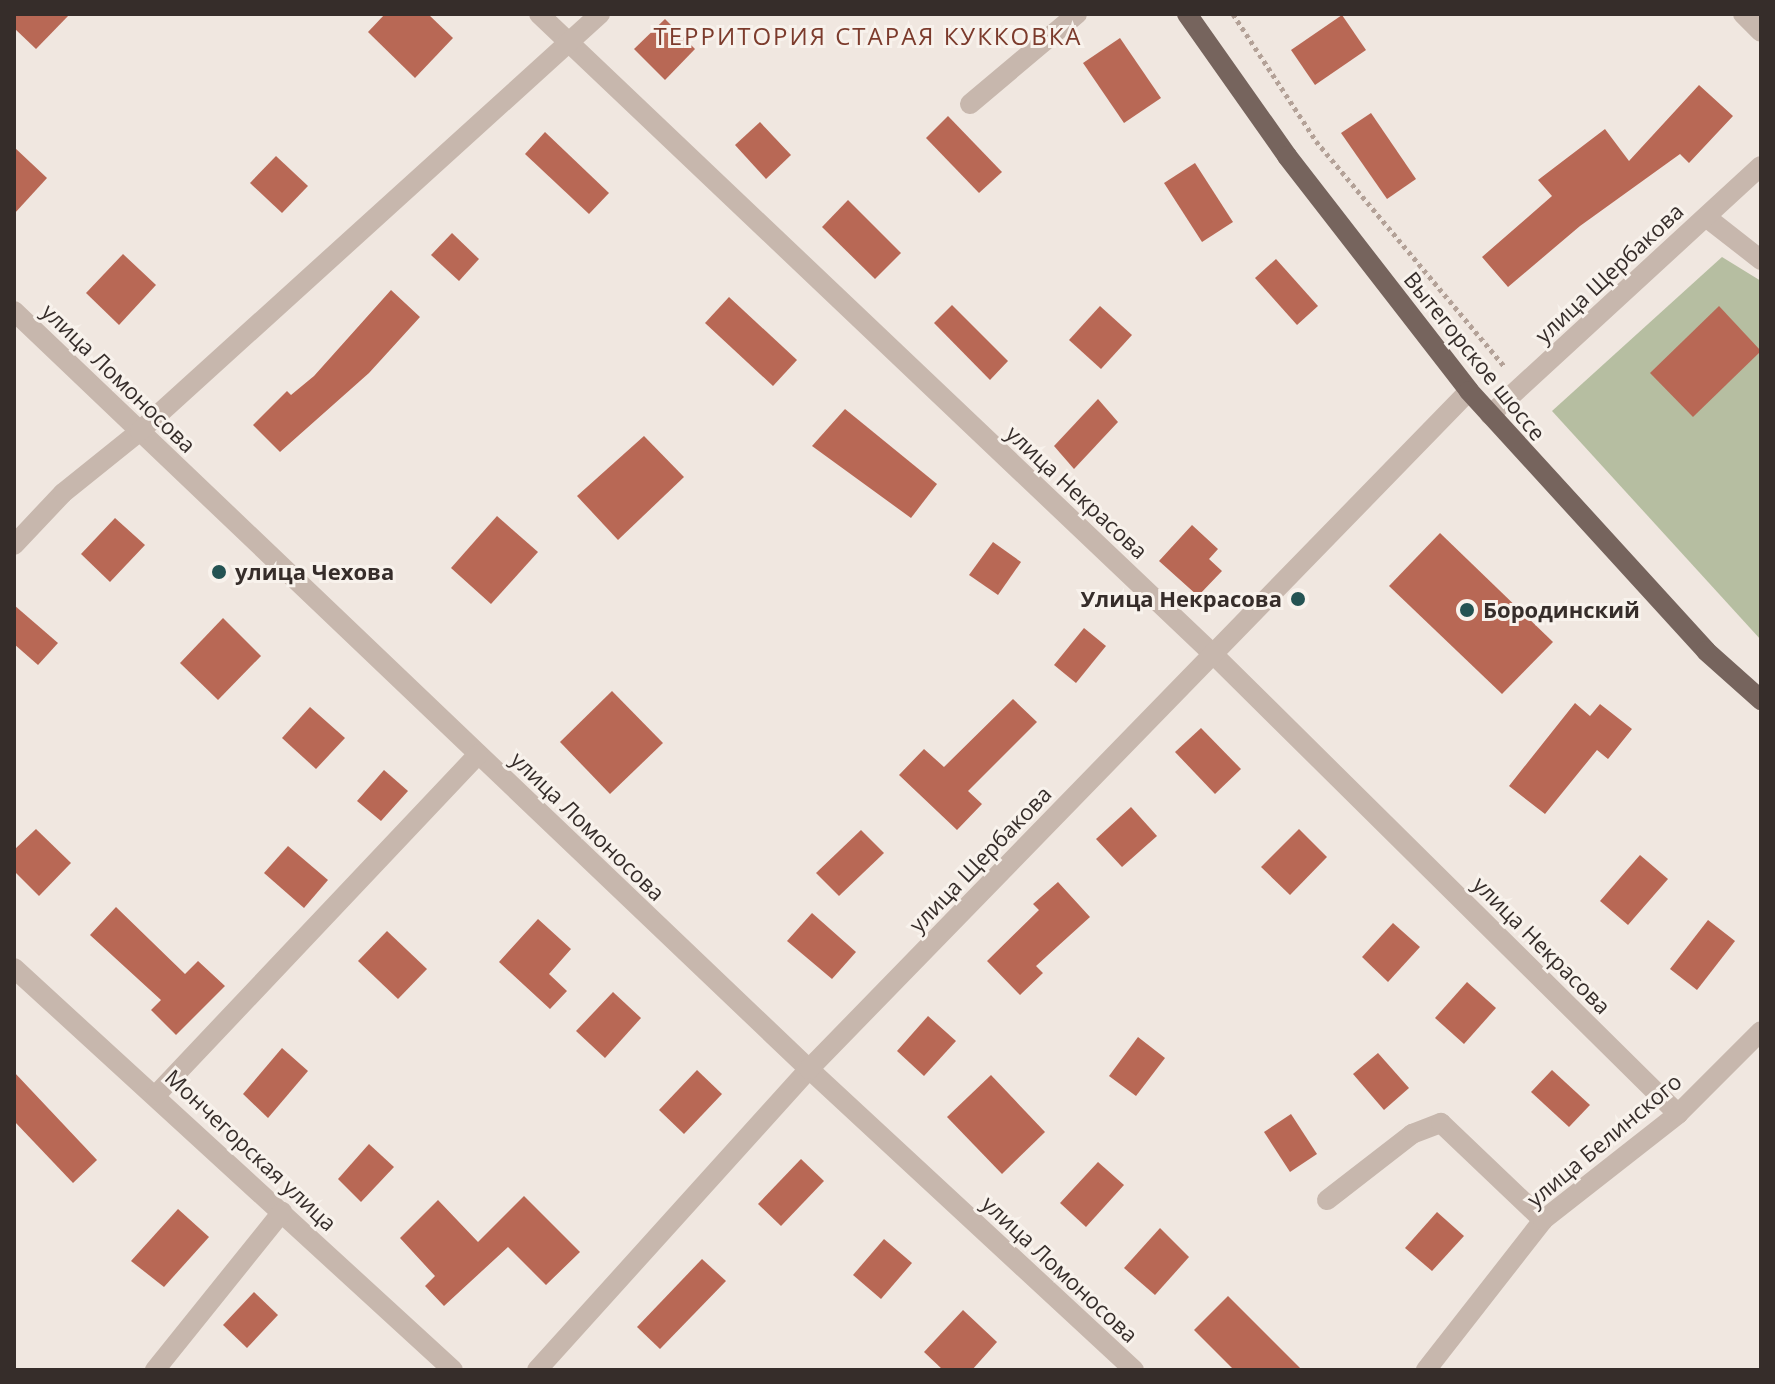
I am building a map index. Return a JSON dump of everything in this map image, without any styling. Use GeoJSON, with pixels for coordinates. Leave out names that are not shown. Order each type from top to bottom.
{"type":"FeatureCollection","features":[{"type":"Feature","properties":{"kind":"main road","name":"Вытегорское шоссе"},"geometry":{"type":"LineString","coordinates":[[1187,14],[1287,156],[1469,391],[1706,651],[1761,700]]}},
{"type":"Feature","properties":{"kind":"street","name":"улица Некрасова"},"geometry":{"type":"LineString","coordinates":[[539,14],[1213,654],[1678,1114]]}},
{"type":"Feature","properties":{"kind":"street"},"geometry":{"type":"LineString","coordinates":[[14,545],[63,493],[140,431],[570,46],[600,14]]}},
{"type":"Feature","properties":{"kind":"street"},"geometry":{"type":"LineString","coordinates":[[970,104],[1077,14]]}},
{"type":"Feature","properties":{"kind":"street"},"geometry":{"type":"LineString","coordinates":[[1743,14],[1761,32]]}},
{"type":"Feature","properties":{"kind":"street","name":"улица Щербакова"},"geometry":{"type":"LineString","coordinates":[[1490,415],[1761,166]]}},
{"type":"Feature","properties":{"kind":"street"},"geometry":{"type":"LineString","coordinates":[[1706,217],[1761,260]]}},
{"type":"Feature","properties":{"kind":"street","name":"улица Ломоносова"},"geometry":{"type":"LineString","coordinates":[[14,311],[809,1069],[1134,1370]]}},
{"type":"Feature","properties":{"kind":"street","name":"улица Щербакова"},"geometry":{"type":"LineString","coordinates":[[537,1370],[809,1069],[1469,391]]}},
{"type":"Feature","properties":{"kind":"street"},"geometry":{"type":"LineString","coordinates":[[156,1095],[478,754]]}},
{"type":"Feature","properties":{"kind":"street","name":"Мончегорская улица"},"geometry":{"type":"LineString","coordinates":[[14,968],[453,1370]]}},
{"type":"Feature","properties":{"kind":"street","name":"улица Белинского"},"geometry":{"type":"LineString","coordinates":[[1426,1370],[1543,1220],[1678,1114],[1761,1031]]}},
{"type":"Feature","properties":{"kind":"street"},"geometry":{"type":"LineString","coordinates":[[1327,1200],[1412,1134],[1441,1123],[1543,1220]]}},
{"type":"Feature","properties":{"kind":"street"},"geometry":{"type":"LineString","coordinates":[[155,1370],[282,1212]]}},
{"type":"Feature","properties":{"kind":"path"},"geometry":{"type":"LineString","coordinates":[[1233,14],[1316,141],[1467,326],[1523,386]]}},
{"type":"Feature","properties":{"kind":"green space"},"geometry":{"type":"Polygon","coordinates":[[[1722,257],[1761,281],[1761,640],[1552,411],[1722,257]]]}},
{"type":"Feature","properties":{"kind":"building"},"geometry":{"type":"Polygon","coordinates":[[[14,14],[70,14],[36,49],[14,28],[14,14]]]}},
{"type":"Feature","properties":{"kind":"building"},"geometry":{"type":"Polygon","coordinates":[[[385,14],[428,14],[453,38],[415,78],[368,32],[385,14]]]}},
{"type":"Feature","properties":{"kind":"building"},"geometry":{"type":"Polygon","coordinates":[[[1342,15],[1366,50],[1315,85],[1291,50],[1342,15]]]}},
{"type":"Feature","properties":{"kind":"building"},"geometry":{"type":"Polygon","coordinates":[[[665,19],[695,49],[665,80],[634,49],[665,19]]]}},
{"type":"Feature","properties":{"kind":"building"},"geometry":{"type":"Polygon","coordinates":[[[1120,38],[1161,98],[1124,123],[1083,63],[1120,38]]]}},
{"type":"Feature","properties":{"kind":"building"},"geometry":{"type":"Polygon","coordinates":[[[1699,85],[1733,116],[1689,163],[1680,154],[1580,226],[1508,287],[1482,257],[1552,196],[1538,180],[1605,129],[1629,161],[1699,85]]]}},
{"type":"Feature","properties":{"kind":"building"},"geometry":{"type":"Polygon","coordinates":[[[1371,113],[1416,179],[1387,199],[1341,133],[1371,113]]]}},
{"type":"Feature","properties":{"kind":"building"},"geometry":{"type":"Polygon","coordinates":[[[948,116],[1002,172],[979,193],[926,138],[948,116]]]}},
{"type":"Feature","properties":{"kind":"building"},"geometry":{"type":"Polygon","coordinates":[[[760,122],[791,155],[766,179],[735,145],[760,122]]]}},
{"type":"Feature","properties":{"kind":"building"},"geometry":{"type":"Polygon","coordinates":[[[545,132],[609,193],[589,214],[525,154],[545,132]]]}},
{"type":"Feature","properties":{"kind":"building"},"geometry":{"type":"Polygon","coordinates":[[[14,147],[47,178],[14,214],[14,147]]]}},
{"type":"Feature","properties":{"kind":"building"},"geometry":{"type":"Polygon","coordinates":[[[276,156],[308,186],[282,213],[250,183],[276,156]]]}},
{"type":"Feature","properties":{"kind":"building"},"geometry":{"type":"Polygon","coordinates":[[[1195,163],[1233,222],[1202,242],[1164,183],[1195,163]]]}},
{"type":"Feature","properties":{"kind":"building"},"geometry":{"type":"Polygon","coordinates":[[[848,200],[901,253],[875,279],[822,227],[848,200]]]}},
{"type":"Feature","properties":{"kind":"building"},"geometry":{"type":"Polygon","coordinates":[[[452,233],[479,259],[459,281],[431,255],[452,233]]]}},
{"type":"Feature","properties":{"kind":"building"},"geometry":{"type":"Polygon","coordinates":[[[123,254],[156,285],[119,325],[86,293],[123,254]]]}},
{"type":"Feature","properties":{"kind":"building"},"geometry":{"type":"Polygon","coordinates":[[[1276,259],[1318,306],[1297,325],[1255,278],[1276,259]]]}},
{"type":"Feature","properties":{"kind":"building"},"geometry":{"type":"Polygon","coordinates":[[[391,290],[420,317],[369,373],[280,452],[253,425],[287,391],[291,395],[314,376],[391,290]]]}},
{"type":"Feature","properties":{"kind":"building"},"geometry":{"type":"Polygon","coordinates":[[[729,297],[797,360],[773,386],[705,323],[729,297]]]}},
{"type":"Feature","properties":{"kind":"building"},"geometry":{"type":"Polygon","coordinates":[[[952,305],[1008,361],[990,380],[934,323],[952,305]]]}},
{"type":"Feature","properties":{"kind":"building"},"geometry":{"type":"Polygon","coordinates":[[[1100,306],[1132,335],[1101,369],[1069,340],[1100,306]]]}},
{"type":"Feature","properties":{"kind":"building"},"geometry":{"type":"Polygon","coordinates":[[[1719,306],[1761,351],[1693,417],[1650,373],[1719,306]]]}},
{"type":"Feature","properties":{"kind":"building"},"geometry":{"type":"Polygon","coordinates":[[[1098,399],[1118,422],[1074,469],[1054,446],[1098,399]]]}},
{"type":"Feature","properties":{"kind":"building"},"geometry":{"type":"Polygon","coordinates":[[[845,409],[937,484],[911,518],[812,446],[845,409]]]}},
{"type":"Feature","properties":{"kind":"building"},"geometry":{"type":"Polygon","coordinates":[[[644,436],[684,477],[618,540],[577,496],[644,436]]]}},
{"type":"Feature","properties":{"kind":"building"},"geometry":{"type":"Polygon","coordinates":[[[497,516],[538,552],[491,604],[451,568],[497,516]]]}},
{"type":"Feature","properties":{"kind":"building"},"geometry":{"type":"Polygon","coordinates":[[[115,518],[145,545],[110,582],[81,554],[115,518]]]}},
{"type":"Feature","properties":{"kind":"building"},"geometry":{"type":"Polygon","coordinates":[[[1192,525],[1218,549],[1209,559],[1222,571],[1198,596],[1159,561],[1192,525]]]}},
{"type":"Feature","properties":{"kind":"building","name":"Бородинский"},"geometry":{"type":"Polygon","coordinates":[[[1440,533],[1553,642],[1502,694],[1389,586],[1440,533]]]}},
{"type":"Feature","properties":{"kind":"building"},"geometry":{"type":"Polygon","coordinates":[[[993,542],[1021,562],[998,595],[969,575],[993,542]]]}},
{"type":"Feature","properties":{"kind":"building"},"geometry":{"type":"Polygon","coordinates":[[[14,605],[58,643],[38,665],[14,644],[14,605]]]}},
{"type":"Feature","properties":{"kind":"building"},"geometry":{"type":"Polygon","coordinates":[[[223,618],[261,656],[218,700],[180,663],[223,618]]]}},
{"type":"Feature","properties":{"kind":"building"},"geometry":{"type":"Polygon","coordinates":[[[1084,628],[1106,646],[1076,683],[1054,665],[1084,628]]]}},
{"type":"Feature","properties":{"kind":"building"},"geometry":{"type":"Polygon","coordinates":[[[612,691],[663,743],[610,794],[560,742],[612,691]]]}},
{"type":"Feature","properties":{"kind":"building"},"geometry":{"type":"Polygon","coordinates":[[[1013,699],[1037,722],[968,791],[982,804],[957,830],[899,775],[924,749],[944,767],[1013,699]]]}},
{"type":"Feature","properties":{"kind":"building"},"geometry":{"type":"Polygon","coordinates":[[[1575,703],[1590,716],[1600,704],[1632,729],[1608,759],[1597,750],[1545,814],[1509,786],[1575,703]]]}},
{"type":"Feature","properties":{"kind":"building"},"geometry":{"type":"Polygon","coordinates":[[[310,707],[345,738],[316,769],[282,738],[310,707]]]}},
{"type":"Feature","properties":{"kind":"building"},"geometry":{"type":"Polygon","coordinates":[[[1201,728],[1241,769],[1215,794],[1175,752],[1201,728]]]}},
{"type":"Feature","properties":{"kind":"building"},"geometry":{"type":"Polygon","coordinates":[[[384,770],[408,791],[381,821],[357,801],[384,770]]]}},
{"type":"Feature","properties":{"kind":"building"},"geometry":{"type":"Polygon","coordinates":[[[1131,807],[1157,836],[1122,867],[1096,839],[1131,807]]]}},
{"type":"Feature","properties":{"kind":"building"},"geometry":{"type":"Polygon","coordinates":[[[36,829],[71,863],[39,896],[14,871],[14,850],[36,829]]]}},
{"type":"Feature","properties":{"kind":"building"},"geometry":{"type":"Polygon","coordinates":[[[1299,829],[1327,857],[1290,895],[1261,867],[1299,829]]]}},
{"type":"Feature","properties":{"kind":"building"},"geometry":{"type":"Polygon","coordinates":[[[861,830],[884,853],[839,896],[816,873],[861,830]]]}},
{"type":"Feature","properties":{"kind":"building"},"geometry":{"type":"Polygon","coordinates":[[[288,846],[328,880],[304,908],[264,873],[288,846]]]}},
{"type":"Feature","properties":{"kind":"building"},"geometry":{"type":"Polygon","coordinates":[[[1640,855],[1668,879],[1628,925],[1600,901],[1640,855]]]}},
{"type":"Feature","properties":{"kind":"building"},"geometry":{"type":"Polygon","coordinates":[[[1058,882],[1090,917],[1036,966],[1043,973],[1020,995],[987,961],[1039,910],[1033,904],[1058,882]]]}},
{"type":"Feature","properties":{"kind":"building"},"geometry":{"type":"Polygon","coordinates":[[[116,907],[185,974],[198,961],[225,986],[176,1035],[151,1010],[161,1000],[90,935],[116,907]]]}},
{"type":"Feature","properties":{"kind":"building"},"geometry":{"type":"Polygon","coordinates":[[[812,913],[856,952],[832,979],[787,941],[812,913]]]}},
{"type":"Feature","properties":{"kind":"building"},"geometry":{"type":"Polygon","coordinates":[[[538,919],[571,949],[549,974],[567,991],[550,1009],[499,962],[538,919]]]}},
{"type":"Feature","properties":{"kind":"building"},"geometry":{"type":"Polygon","coordinates":[[[1708,920],[1735,941],[1697,990],[1670,969],[1708,920]]]}},
{"type":"Feature","properties":{"kind":"building"},"geometry":{"type":"Polygon","coordinates":[[[1393,923],[1420,947],[1388,982],[1362,957],[1393,923]]]}},
{"type":"Feature","properties":{"kind":"building"},"geometry":{"type":"Polygon","coordinates":[[[387,931],[427,969],[398,999],[358,961],[387,931]]]}},
{"type":"Feature","properties":{"kind":"building"},"geometry":{"type":"Polygon","coordinates":[[[1467,982],[1496,1008],[1464,1044],[1435,1018],[1467,982]]]}},
{"type":"Feature","properties":{"kind":"building"},"geometry":{"type":"Polygon","coordinates":[[[613,992],[641,1018],[605,1058],[576,1031],[613,992]]]}},
{"type":"Feature","properties":{"kind":"building"},"geometry":{"type":"Polygon","coordinates":[[[928,1016],[956,1041],[924,1076],[897,1051],[928,1016]]]}},
{"type":"Feature","properties":{"kind":"building"},"geometry":{"type":"Polygon","coordinates":[[[1138,1037],[1165,1058],[1136,1096],[1109,1076],[1138,1037]]]}},
{"type":"Feature","properties":{"kind":"building"},"geometry":{"type":"Polygon","coordinates":[[[282,1048],[308,1071],[268,1118],[243,1094],[282,1048]]]}},
{"type":"Feature","properties":{"kind":"building"},"geometry":{"type":"Polygon","coordinates":[[[1378,1053],[1409,1088],[1384,1110],[1353,1074],[1378,1053]]]}},
{"type":"Feature","properties":{"kind":"building"},"geometry":{"type":"Polygon","coordinates":[[[697,1070],[722,1094],[684,1134],[659,1110],[697,1070]]]}},
{"type":"Feature","properties":{"kind":"building"},"geometry":{"type":"Polygon","coordinates":[[[1552,1070],[1590,1105],[1569,1127],[1531,1092],[1552,1070]]]}},
{"type":"Feature","properties":{"kind":"building"},"geometry":{"type":"Polygon","coordinates":[[[14,1072],[97,1160],[73,1183],[14,1121],[14,1072]]]}},
{"type":"Feature","properties":{"kind":"building"},"geometry":{"type":"Polygon","coordinates":[[[991,1075],[1045,1132],[1002,1174],[947,1117],[991,1075]]]}},
{"type":"Feature","properties":{"kind":"building"},"geometry":{"type":"Polygon","coordinates":[[[1291,1114],[1317,1154],[1290,1172],[1264,1132],[1291,1114]]]}},
{"type":"Feature","properties":{"kind":"building"},"geometry":{"type":"Polygon","coordinates":[[[369,1144],[394,1167],[361,1202],[338,1179],[369,1144]]]}},
{"type":"Feature","properties":{"kind":"building"},"geometry":{"type":"Polygon","coordinates":[[[801,1159],[824,1181],[781,1226],[758,1204],[801,1159]]]}},
{"type":"Feature","properties":{"kind":"building"},"geometry":{"type":"Polygon","coordinates":[[[1098,1162],[1124,1185],[1086,1227],[1060,1203],[1098,1162]]]}},
{"type":"Feature","properties":{"kind":"building"},"geometry":{"type":"Polygon","coordinates":[[[524,1196],[580,1252],[546,1285],[508,1247],[444,1306],[425,1286],[435,1276],[400,1238],[438,1200],[478,1242],[524,1196]]]}},
{"type":"Feature","properties":{"kind":"building"},"geometry":{"type":"Polygon","coordinates":[[[178,1209],[209,1237],[164,1287],[131,1261],[178,1209]]]}},
{"type":"Feature","properties":{"kind":"building"},"geometry":{"type":"Polygon","coordinates":[[[1437,1212],[1464,1236],[1432,1271],[1405,1248],[1437,1212]]]}},
{"type":"Feature","properties":{"kind":"building"},"geometry":{"type":"Polygon","coordinates":[[[1160,1228],[1189,1257],[1155,1295],[1124,1268],[1160,1228]]]}},
{"type":"Feature","properties":{"kind":"building"},"geometry":{"type":"Polygon","coordinates":[[[884,1239],[912,1263],[881,1299],[853,1275],[884,1239]]]}},
{"type":"Feature","properties":{"kind":"building"},"geometry":{"type":"Polygon","coordinates":[[[702,1259],[726,1281],[660,1349],[637,1327],[702,1259]]]}},
{"type":"Feature","properties":{"kind":"building"},"geometry":{"type":"Polygon","coordinates":[[[254,1292],[278,1315],[247,1348],[223,1325],[254,1292]]]}},
{"type":"Feature","properties":{"kind":"building"},"geometry":{"type":"Polygon","coordinates":[[[1228,1296],[1302,1370],[1234,1370],[1194,1330],[1228,1296]]]}},
{"type":"Feature","properties":{"kind":"building"},"geometry":{"type":"Polygon","coordinates":[[[963,1310],[997,1342],[972,1370],[943,1370],[924,1352],[963,1310]]]}},
{"type":"Feature","properties":{"kind":"place","name":"улица Чехова"},"geometry":{"type":"Point","coordinates":[219,572]}},
{"type":"Feature","properties":{"kind":"place","name":"Улица Некрасова"},"geometry":{"type":"Point","coordinates":[1298,599]}},
{"type":"Feature","properties":{"kind":"place","name":"Бородинский"},"geometry":{"type":"Point","coordinates":[1467,610]}},
{"type":"Feature","properties":{"kind":"district","name":"ТЕРРИТОРИЯ СТАРАЯ КУККОВКА"},"geometry":{"type":"Point","coordinates":[868,36]}}]}
